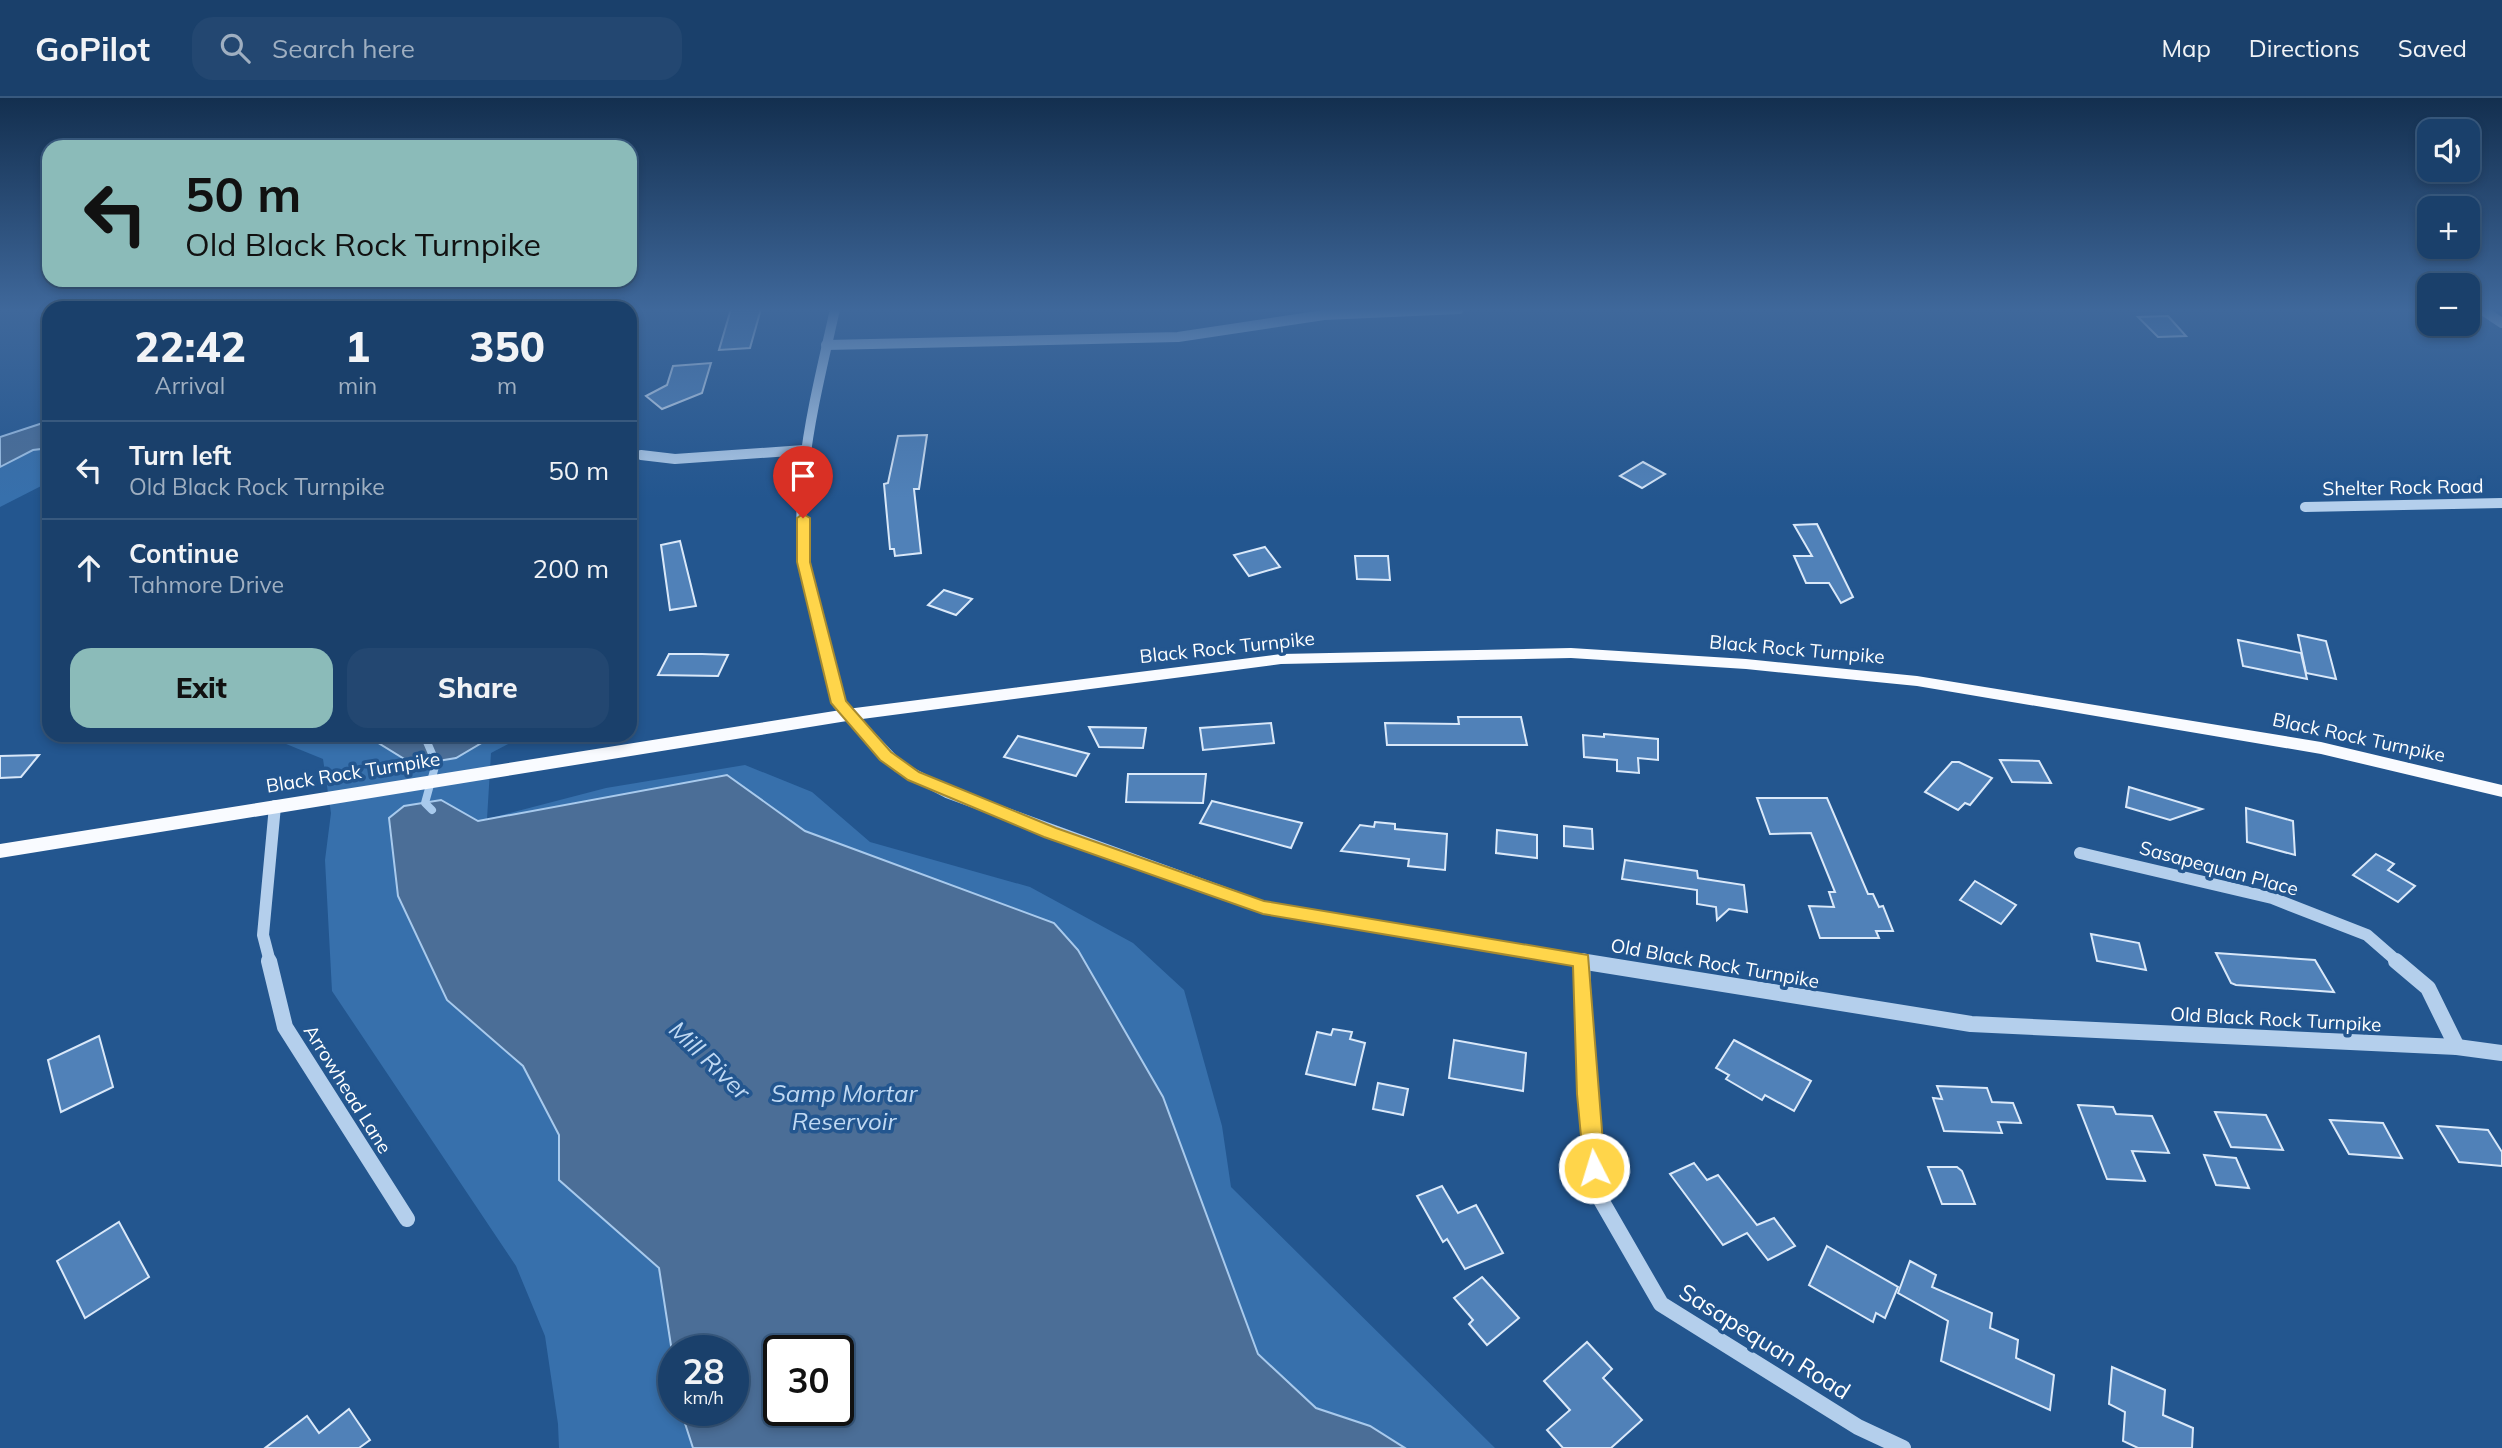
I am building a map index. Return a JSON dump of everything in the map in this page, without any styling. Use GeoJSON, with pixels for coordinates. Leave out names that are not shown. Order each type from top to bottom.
{"type":"FeatureCollection","features":[{"type":"Feature","properties":{"kind":"main road","name":"Black Rock Turnpike"},"geometry":{"type":"LineString","coordinates":[[0,851],[847,715],[1282,659],[1571,653],[1746,664],[1917,681],[2322,748],[2502,791]]}},
{"type":"Feature","properties":{"kind":"street","name":"Old Black Rock Turnpike"},"geometry":{"type":"LineString","coordinates":[[820,372],[804,450],[803,562],[833,689],[847,715],[899,767],[947,792],[1091,848],[1263,907],[1971,1024],[2457,1047],[2502,1053]]}},
{"type":"Feature","properties":{"kind":"street"},"geometry":{"type":"LineString","coordinates":[[641,455],[675,459],[804,450]]}},
{"type":"Feature","properties":{"kind":"street","name":"Shelter Rock Road"},"geometry":{"type":"LineString","coordinates":[[2305,506],[2502,503]]}},
{"type":"Feature","properties":{"kind":"street","name":"Arrowhead Lane"},"geometry":{"type":"LineString","coordinates":[[275,806],[263,935],[285,1027],[407,1219]]}},
{"type":"Feature","properties":{"kind":"street","name":"Sasapequan Place"},"geometry":{"type":"LineString","coordinates":[[2080,853],[2272,898],[2367,935],[2428,988],[2457,1047]]}},
{"type":"Feature","properties":{"kind":"street","name":"Sasapequan Road"},"geometry":{"type":"LineString","coordinates":[[1582,960],[1587,1094],[1597,1193],[1661,1304],[1858,1427],[1903,1448]]}},
{"type":"Feature","properties":{"kind":"shaded area"},"geometry":{"type":"Polygon","coordinates":[[[42,447],[42,486],[0,507],[0,466],[42,447]]]}},
{"type":"Feature","properties":{"kind":"shaded area","name":"Samp Mortar Reservoir"},"geometry":{"type":"Polygon","coordinates":[[[281,742],[512,742],[491,753],[487,819],[606,788],[745,765],[812,792],[870,842],[1030,887],[1133,943],[1184,990],[1222,1126],[1231,1187],[1495,1448],[559,1448],[545,1336],[516,1266],[332,991],[325,860],[331,813],[323,759],[281,742]]]}},
{"type":"Feature","properties":{"kind":"water"},"geometry":{"type":"Polygon","coordinates":[[[42,423],[42,449],[33,450],[0,467],[0,437],[42,423]]]}},
{"type":"Feature","properties":{"kind":"water"},"geometry":{"type":"Polygon","coordinates":[[[377,742],[483,742],[456,758],[414,765],[377,742]]]}},
{"type":"Feature","properties":{"kind":"water","name":"Samp Mortar Reservoir"},"geometry":{"type":"Polygon","coordinates":[[[727,775],[805,831],[1054,923],[1078,950],[1163,1097],[1258,1354],[1316,1408],[1370,1426],[1405,1448],[693,1448],[686,1426],[749,1426],[749,1335],[669,1335],[659,1268],[559,1180],[559,1135],[523,1066],[447,1000],[398,896],[389,818],[404,806],[441,800],[478,821],[727,775]]]}},
{"type":"Feature","properties":{"kind":"building"},"geometry":{"type":"Polygon","coordinates":[[[671,372],[708,372],[702,393],[662,409],[646,396],[667,385],[671,372]]]}},
{"type":"Feature","properties":{"kind":"building"},"geometry":{"type":"Polygon","coordinates":[[[927,435],[919,489],[914,489],[921,553],[895,556],[894,549],[890,549],[884,484],[888,483],[898,436],[927,435]]]}},
{"type":"Feature","properties":{"kind":"building"},"geometry":{"type":"Polygon","coordinates":[[[1643,462],[1665,474],[1642,488],[1620,476],[1643,462]]]}},
{"type":"Feature","properties":{"kind":"building"},"geometry":{"type":"Polygon","coordinates":[[[1817,524],[1853,597],[1841,603],[1829,583],[1806,583],[1794,556],[1812,556],[1794,525],[1817,524]]]}},
{"type":"Feature","properties":{"kind":"building"},"geometry":{"type":"Polygon","coordinates":[[[680,541],[696,606],[670,610],[661,545],[680,541]]]}},
{"type":"Feature","properties":{"kind":"building"},"geometry":{"type":"Polygon","coordinates":[[[1265,547],[1280,567],[1249,576],[1234,555],[1265,547]]]}},
{"type":"Feature","properties":{"kind":"building"},"geometry":{"type":"Polygon","coordinates":[[[1355,556],[1388,556],[1390,580],[1357,579],[1355,556]]]}},
{"type":"Feature","properties":{"kind":"building"},"geometry":{"type":"Polygon","coordinates":[[[944,590],[972,599],[956,615],[928,605],[944,590]]]}},
{"type":"Feature","properties":{"kind":"building"},"geometry":{"type":"Polygon","coordinates":[[[2298,635],[2326,641],[2336,679],[2306,673],[2298,635]]]}},
{"type":"Feature","properties":{"kind":"building"},"geometry":{"type":"Polygon","coordinates":[[[2238,640],[2301,653],[2307,679],[2243,666],[2238,640]]]}},
{"type":"Feature","properties":{"kind":"building"},"geometry":{"type":"Polygon","coordinates":[[[669,654],[728,655],[718,676],[658,675],[669,654]]]}},
{"type":"Feature","properties":{"kind":"building"},"geometry":{"type":"Polygon","coordinates":[[[1458,717],[1521,717],[1527,745],[1387,745],[1385,723],[1459,724],[1458,717]]]}},
{"type":"Feature","properties":{"kind":"building"},"geometry":{"type":"Polygon","coordinates":[[[1271,723],[1274,743],[1203,750],[1200,728],[1271,723]]]}},
{"type":"Feature","properties":{"kind":"building"},"geometry":{"type":"Polygon","coordinates":[[[1089,727],[1146,728],[1143,748],[1099,747],[1089,727]]]}},
{"type":"Feature","properties":{"kind":"building"},"geometry":{"type":"Polygon","coordinates":[[[1604,734],[1658,739],[1658,760],[1638,758],[1639,773],[1617,771],[1617,760],[1584,757],[1583,735],[1604,737],[1604,734]]]}},
{"type":"Feature","properties":{"kind":"building"},"geometry":{"type":"Polygon","coordinates":[[[1018,736],[1089,754],[1076,776],[1004,757],[1018,736]]]}},
{"type":"Feature","properties":{"kind":"building"},"geometry":{"type":"Polygon","coordinates":[[[39,755],[21,777],[0,778],[0,756],[39,755]]]}},
{"type":"Feature","properties":{"kind":"building"},"geometry":{"type":"Polygon","coordinates":[[[2000,760],[2039,761],[2051,783],[2012,782],[2000,760]]]}},
{"type":"Feature","properties":{"kind":"building"},"geometry":{"type":"Polygon","coordinates":[[[1952,762],[1959,762],[1992,778],[1970,805],[1965,803],[1958,810],[1925,792],[1952,762]]]}},
{"type":"Feature","properties":{"kind":"building"},"geometry":{"type":"Polygon","coordinates":[[[1128,774],[1206,774],[1203,803],[1126,802],[1128,774]]]}},
{"type":"Feature","properties":{"kind":"building"},"geometry":{"type":"Polygon","coordinates":[[[2129,787],[2202,809],[2170,820],[2126,807],[2129,787]]]}},
{"type":"Feature","properties":{"kind":"building"},"geometry":{"type":"Polygon","coordinates":[[[1757,798],[1827,798],[1868,894],[1873,894],[1879,907],[1883,906],[1893,931],[1876,931],[1879,938],[1820,938],[1809,906],[1834,907],[1829,892],[1835,892],[1811,833],[1770,834],[1757,798]]]}},
{"type":"Feature","properties":{"kind":"building"},"geometry":{"type":"Polygon","coordinates":[[[1212,801],[1302,823],[1291,848],[1200,823],[1212,801]]]}},
{"type":"Feature","properties":{"kind":"building"},"geometry":{"type":"Polygon","coordinates":[[[2246,808],[2293,821],[2295,855],[2247,842],[2246,808]]]}},
{"type":"Feature","properties":{"kind":"building"},"geometry":{"type":"Polygon","coordinates":[[[1375,822],[1395,824],[1395,829],[1447,834],[1445,870],[1408,866],[1409,859],[1341,851],[1360,825],[1374,827],[1375,822]]]}},
{"type":"Feature","properties":{"kind":"building"},"geometry":{"type":"Polygon","coordinates":[[[1564,826],[1592,829],[1593,849],[1564,846],[1564,826]]]}},
{"type":"Feature","properties":{"kind":"building"},"geometry":{"type":"Polygon","coordinates":[[[1497,830],[1537,835],[1537,858],[1496,853],[1497,830]]]}},
{"type":"Feature","properties":{"kind":"building"},"geometry":{"type":"Polygon","coordinates":[[[2376,854],[2394,864],[2388,870],[2415,886],[2398,902],[2353,875],[2376,854]]]}},
{"type":"Feature","properties":{"kind":"building"},"geometry":{"type":"Polygon","coordinates":[[[1625,860],[1697,871],[1698,878],[1744,885],[1747,912],[1729,909],[1717,920],[1716,907],[1697,904],[1697,890],[1622,879],[1625,860]]]}},
{"type":"Feature","properties":{"kind":"building"},"geometry":{"type":"Polygon","coordinates":[[[1975,881],[2016,905],[2001,924],[1960,900],[1975,881]]]}},
{"type":"Feature","properties":{"kind":"building"},"geometry":{"type":"Polygon","coordinates":[[[2091,934],[2139,943],[2146,970],[2097,961],[2091,934]]]}},
{"type":"Feature","properties":{"kind":"building"},"geometry":{"type":"Polygon","coordinates":[[[2216,953],[2315,960],[2334,992],[2236,985],[2231,983],[2216,953]]]}},
{"type":"Feature","properties":{"kind":"building"},"geometry":{"type":"Polygon","coordinates":[[[1333,1029],[1352,1032],[1350,1039],[1365,1043],[1355,1085],[1306,1074],[1317,1032],[1331,1035],[1333,1029]]]}},
{"type":"Feature","properties":{"kind":"building"},"geometry":{"type":"Polygon","coordinates":[[[99,1036],[113,1087],[61,1112],[48,1060],[99,1036]]]}},
{"type":"Feature","properties":{"kind":"building"},"geometry":{"type":"Polygon","coordinates":[[[1454,1040],[1526,1053],[1523,1091],[1449,1078],[1454,1040]]]}},
{"type":"Feature","properties":{"kind":"building"},"geometry":{"type":"Polygon","coordinates":[[[1734,1040],[1811,1081],[1794,1111],[1765,1095],[1762,1100],[1726,1079],[1729,1075],[1716,1068],[1734,1040]]]}},
{"type":"Feature","properties":{"kind":"building"},"geometry":{"type":"Polygon","coordinates":[[[1378,1083],[1408,1089],[1403,1115],[1373,1109],[1378,1083]]]}},
{"type":"Feature","properties":{"kind":"building"},"geometry":{"type":"Polygon","coordinates":[[[1937,1086],[1987,1088],[1992,1102],[2013,1103],[2021,1123],[1998,1122],[2002,1133],[1944,1131],[1933,1098],[1942,1099],[1937,1086]]]}},
{"type":"Feature","properties":{"kind":"building"},"geometry":{"type":"Polygon","coordinates":[[[2078,1105],[2113,1107],[2116,1114],[2152,1116],[2169,1153],[2132,1151],[2145,1181],[2107,1179],[2078,1105]]]}},
{"type":"Feature","properties":{"kind":"building"},"geometry":{"type":"Polygon","coordinates":[[[2215,1112],[2266,1115],[2283,1150],[2231,1147],[2215,1112]]]}},
{"type":"Feature","properties":{"kind":"building"},"geometry":{"type":"Polygon","coordinates":[[[2330,1120],[2383,1123],[2402,1158],[2349,1154],[2330,1120]]]}},
{"type":"Feature","properties":{"kind":"building"},"geometry":{"type":"Polygon","coordinates":[[[2437,1126],[2488,1130],[2502,1152],[2502,1166],[2459,1162],[2437,1126]]]}},
{"type":"Feature","properties":{"kind":"building"},"geometry":{"type":"Polygon","coordinates":[[[2204,1155],[2236,1158],[2249,1188],[2216,1185],[2204,1155]]]}},
{"type":"Feature","properties":{"kind":"building"},"geometry":{"type":"Polygon","coordinates":[[[1694,1163],[1707,1180],[1718,1175],[1757,1225],[1774,1218],[1795,1246],[1768,1260],[1747,1233],[1723,1245],[1670,1174],[1694,1163]]]}},
{"type":"Feature","properties":{"kind":"building"},"geometry":{"type":"Polygon","coordinates":[[[1928,1167],[1957,1167],[1962,1171],[1975,1204],[1942,1204],[1928,1167]]]}},
{"type":"Feature","properties":{"kind":"building"},"geometry":{"type":"Polygon","coordinates":[[[1442,1186],[1458,1213],[1476,1205],[1503,1253],[1465,1269],[1447,1239],[1443,1242],[1417,1196],[1442,1186]]]}},
{"type":"Feature","properties":{"kind":"building"},"geometry":{"type":"Polygon","coordinates":[[[119,1222],[149,1277],[85,1318],[57,1261],[119,1222]]]}},
{"type":"Feature","properties":{"kind":"building"},"geometry":{"type":"Polygon","coordinates":[[[1827,1246],[1898,1287],[1885,1318],[1876,1313],[1873,1322],[1809,1285],[1827,1246]]]}},
{"type":"Feature","properties":{"kind":"building"},"geometry":{"type":"Polygon","coordinates":[[[1910,1261],[1936,1275],[1932,1287],[1992,1313],[1990,1328],[2018,1340],[2016,1358],[2054,1375],[2050,1410],[1941,1361],[1948,1321],[1898,1293],[1910,1261]]]}},
{"type":"Feature","properties":{"kind":"building"},"geometry":{"type":"Polygon","coordinates":[[[1482,1277],[1519,1318],[1487,1345],[1469,1324],[1473,1320],[1454,1298],[1482,1277]]]}},
{"type":"Feature","properties":{"kind":"building"},"geometry":{"type":"Polygon","coordinates":[[[1587,1342],[1612,1369],[1603,1378],[1642,1420],[1611,1448],[1563,1448],[1547,1430],[1570,1410],[1544,1381],[1587,1342]]]}},
{"type":"Feature","properties":{"kind":"building"},"geometry":{"type":"Polygon","coordinates":[[[2112,1367],[2165,1390],[2163,1415],[2193,1428],[2192,1448],[2138,1448],[2123,1441],[2125,1412],[2109,1404],[2112,1367]]]}},
{"type":"Feature","properties":{"kind":"building"},"geometry":{"type":"Polygon","coordinates":[[[349,1409],[370,1440],[359,1448],[265,1448],[307,1416],[319,1433],[349,1409]]]}},
{"type":"Feature","properties":{"kind":"waterway","name":"Mill River"},"geometry":{"type":"LineString","coordinates":[[427,742],[436,763],[425,803],[432,810]]}},
{"type":"Feature","properties":{"kind":"route"},"geometry":{"type":"LineString","coordinates":[[803,518],[803,562],[838,703],[886,756],[914,776],[947,792],[1091,848],[1263,907],[1582,960],[1587,1094],[1594,1168]]}}]}
